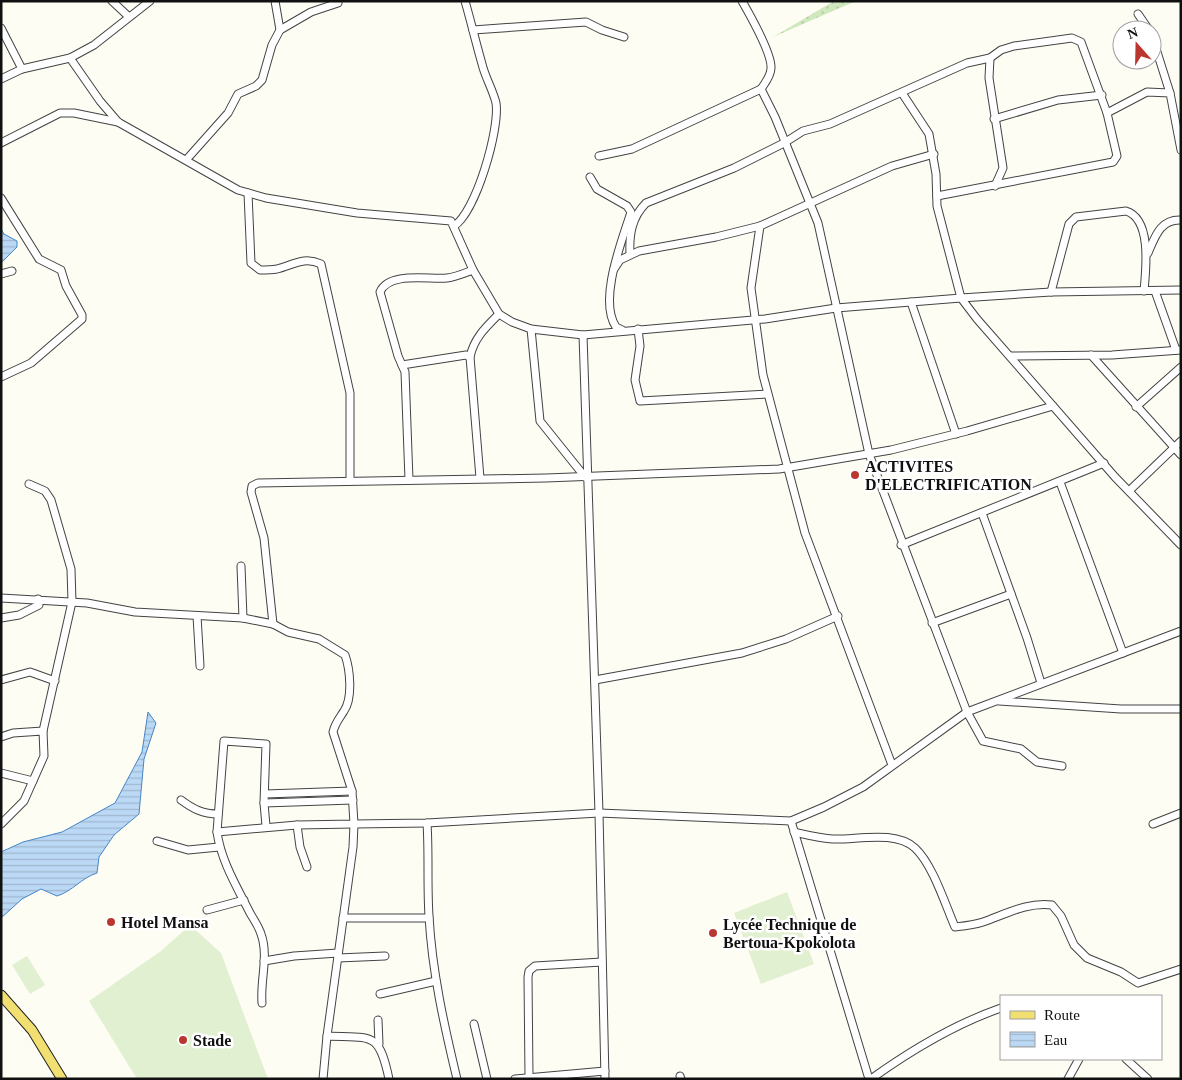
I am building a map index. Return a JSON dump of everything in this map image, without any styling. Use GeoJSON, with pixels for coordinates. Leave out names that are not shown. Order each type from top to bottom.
{"type":"FeatureCollection","features":[{"type":"Feature","properties":{"kind":"main road"},"geometry":{"type":"LineString","coordinates":[[1,994],[32,1030],[62,1079]]}},
{"type":"Feature","properties":{"kind":"street"},"geometry":{"type":"LineString","coordinates":[[112,1],[128,16]]}},
{"type":"Feature","properties":{"kind":"street"},"geometry":{"type":"LineString","coordinates":[[1,79],[22,69],[70,58],[94,45],[128,16],[150,1]]}},
{"type":"Feature","properties":{"kind":"street"},"geometry":{"type":"LineString","coordinates":[[275,1],[280,30]]}},
{"type":"Feature","properties":{"kind":"street"},"geometry":{"type":"LineString","coordinates":[[454,226],[462,221],[477,193],[496,123],[496,103],[482,65],[465,1]]}},
{"type":"Feature","properties":{"kind":"street"},"geometry":{"type":"LineString","coordinates":[[599,156],[632,149],[761,89],[769,77],[772,67],[757,29],[742,1]]}},
{"type":"Feature","properties":{"kind":"street"},"geometry":{"type":"LineString","coordinates":[[188,159],[228,113],[238,94],[256,86],[262,80],[272,45],[280,30],[311,12],[338,3]]}},
{"type":"Feature","properties":{"kind":"street"},"geometry":{"type":"LineString","coordinates":[[1138,14],[1142,20]]}},
{"type":"Feature","properties":{"kind":"street"},"geometry":{"type":"LineString","coordinates":[[473,30],[586,22],[602,30],[624,37]]}},
{"type":"Feature","properties":{"kind":"street"},"geometry":{"type":"LineString","coordinates":[[1,28],[22,69]]}},
{"type":"Feature","properties":{"kind":"street"},"geometry":{"type":"LineString","coordinates":[[630,254],[629,235],[637,212],[646,203],[734,168],[784,144],[802,131],[830,124],[967,63],[990,58],[1001,50],[1014,46],[1072,38],[1083,45],[1107,113],[1117,156],[1113,162],[937,196]]}},
{"type":"Feature","properties":{"kind":"street"},"geometry":{"type":"LineString","coordinates":[[70,58],[118,122]]}},
{"type":"Feature","properties":{"kind":"street"},"geometry":{"type":"LineString","coordinates":[[990,58],[989,78],[1003,168],[995,186]]}},
{"type":"Feature","properties":{"kind":"street"},"geometry":{"type":"LineString","coordinates":[[1162,68],[1178,127],[1181,150]]}},
{"type":"Feature","properties":{"kind":"street"},"geometry":{"type":"LineString","coordinates":[[761,89],[775,117],[784,144],[818,223],[869,454],[901,545],[966,712],[983,741],[1021,749],[1037,762],[1062,766]]}},
{"type":"Feature","properties":{"kind":"street"},"geometry":{"type":"LineString","coordinates":[[1107,113],[1147,92],[1170,93]]}},
{"type":"Feature","properties":{"kind":"street"},"geometry":{"type":"LineString","coordinates":[[902,93],[926,127],[934,154],[937,206],[962,298],[1053,406],[1129,491],[1181,545]]}},
{"type":"Feature","properties":{"kind":"street"},"geometry":{"type":"LineString","coordinates":[[994,119],[1058,100],[1102,95]]}},
{"type":"Feature","properties":{"kind":"street"},"geometry":{"type":"LineString","coordinates":[[1,143],[60,113],[74,113],[118,122],[248,193],[266,198],[357,213],[451,221],[473,270],[499,314],[512,322],[532,330],[583,335],[622,330],[754,320],[836,308],[962,298],[1051,292],[1181,290]]}},
{"type":"Feature","properties":{"kind":"street"},"geometry":{"type":"LineString","coordinates":[[614,269],[620,260],[630,254],[760,226],[906,160],[934,154]]}},
{"type":"Feature","properties":{"kind":"street"},"geometry":{"type":"LineString","coordinates":[[590,177],[597,189],[627,206],[631,212],[614,269],[610,315],[616,327],[622,330]]}},
{"type":"Feature","properties":{"kind":"street"},"geometry":{"type":"LineString","coordinates":[[248,193],[251,263],[260,270],[277,269],[298,261],[312,260],[321,264],[350,394],[350,481]]}},
{"type":"Feature","properties":{"kind":"street"},"geometry":{"type":"LineString","coordinates":[[1,198],[40,259],[61,270],[66,286],[82,318],[31,363],[1,377]]}},
{"type":"Feature","properties":{"kind":"street"},"geometry":{"type":"LineString","coordinates":[[1051,292],[1066,231],[1076,217],[1126,211],[1133,213],[1139,219],[1148,253]]}},
{"type":"Feature","properties":{"kind":"street"},"geometry":{"type":"LineString","coordinates":[[1144,291],[1148,253],[1160,227],[1168,222],[1181,220]]}},
{"type":"Feature","properties":{"kind":"street"},"geometry":{"type":"LineString","coordinates":[[760,226],[751,288],[754,320],[767,394],[805,533],[838,616],[892,765]]}},
{"type":"Feature","properties":{"kind":"street"},"geometry":{"type":"LineString","coordinates":[[409,480],[405,372],[380,292],[382,287],[410,277],[449,278],[473,270]]}},
{"type":"Feature","properties":{"kind":"street"},"geometry":{"type":"LineString","coordinates":[[1,274],[12,272]]}},
{"type":"Feature","properties":{"kind":"street"},"geometry":{"type":"LineString","coordinates":[[1012,356],[1091,355],[1178,350],[1155,290]]}},
{"type":"Feature","properties":{"kind":"street"},"geometry":{"type":"LineString","coordinates":[[911,302],[956,434]]}},
{"type":"Feature","properties":{"kind":"street"},"geometry":{"type":"LineString","coordinates":[[480,478],[470,357],[472,348],[480,333],[499,314]]}},
{"type":"Feature","properties":{"kind":"street"},"geometry":{"type":"LineString","coordinates":[[638,329],[640,346],[635,380],[640,401],[767,394]]}},
{"type":"Feature","properties":{"kind":"street"},"geometry":{"type":"LineString","coordinates":[[532,330],[540,421],[586,477]]}},
{"type":"Feature","properties":{"kind":"street"},"geometry":{"type":"LineString","coordinates":[[515,1079],[605,1075],[599,813],[586,477],[583,335]]}},
{"type":"Feature","properties":{"kind":"street"},"geometry":{"type":"LineString","coordinates":[[402,365],[466,355],[470,357]]}},
{"type":"Feature","properties":{"kind":"street"},"geometry":{"type":"LineString","coordinates":[[1091,355],[1181,455]]}},
{"type":"Feature","properties":{"kind":"street"},"geometry":{"type":"LineString","coordinates":[[1136,407],[1181,367]]}},
{"type":"Feature","properties":{"kind":"street"},"geometry":{"type":"LineString","coordinates":[[273,624],[264,538],[251,492],[252,486],[258,483],[586,477],[786,468],[869,454],[956,434],[1053,406]]}},
{"type":"Feature","properties":{"kind":"street"},"geometry":{"type":"LineString","coordinates":[[1129,491],[1181,441]]}},
{"type":"Feature","properties":{"kind":"street"},"geometry":{"type":"LineString","coordinates":[[901,545],[1104,463]]}},
{"type":"Feature","properties":{"kind":"street"},"geometry":{"type":"LineString","coordinates":[[1060,482],[1123,653]]}},
{"type":"Feature","properties":{"kind":"street"},"geometry":{"type":"LineString","coordinates":[[1,824],[24,801],[44,756],[43,731],[72,602],[71,569],[51,500],[45,491],[29,484]]}},
{"type":"Feature","properties":{"kind":"street"},"geometry":{"type":"LineString","coordinates":[[982,513],[1041,683]]}},
{"type":"Feature","properties":{"kind":"street"},"geometry":{"type":"LineString","coordinates":[[241,566],[243,618]]}},
{"type":"Feature","properties":{"kind":"street"},"geometry":{"type":"LineString","coordinates":[[932,623],[1011,594]]}},
{"type":"Feature","properties":{"kind":"street"},"geometry":{"type":"LineString","coordinates":[[1,598],[72,602],[135,612],[243,618],[273,624],[288,632],[319,639],[344,655],[349,693],[346,710],[334,724],[332,732],[352,791],[353,847],[327,1036],[323,1079]]}},
{"type":"Feature","properties":{"kind":"street"},"geometry":{"type":"LineString","coordinates":[[1,618],[30,611],[39,605],[38,599]]}},
{"type":"Feature","properties":{"kind":"street"},"geometry":{"type":"LineString","coordinates":[[197,616],[200,666]]}},
{"type":"Feature","properties":{"kind":"street"},"geometry":{"type":"LineString","coordinates":[[595,680],[742,653],[786,638],[838,616]]}},
{"type":"Feature","properties":{"kind":"street"},"geometry":{"type":"LineString","coordinates":[[217,832],[266,826],[427,823],[599,813],[791,821],[824,807],[863,786],[966,712],[1181,631]]}},
{"type":"Feature","properties":{"kind":"street"},"geometry":{"type":"LineString","coordinates":[[1,680],[30,672],[55,681]]}},
{"type":"Feature","properties":{"kind":"street"},"geometry":{"type":"LineString","coordinates":[[996,700],[1121,709],[1181,709]]}},
{"type":"Feature","properties":{"kind":"street"},"geometry":{"type":"LineString","coordinates":[[1,737],[14,733],[43,731]]}},
{"type":"Feature","properties":{"kind":"street"},"geometry":{"type":"LineString","coordinates":[[262,1002],[260,987],[264,961],[261,933],[219,846],[217,832],[224,740],[266,744],[264,803],[266,826]]}},
{"type":"Feature","properties":{"kind":"street"},"geometry":{"type":"LineString","coordinates":[[2,773],[33,781]]}},
{"type":"Feature","properties":{"kind":"street"},"geometry":{"type":"LineString","coordinates":[[265,794],[352,791]]}},
{"type":"Feature","properties":{"kind":"street"},"geometry":{"type":"LineString","coordinates":[[181,800],[192,809],[207,814],[218,814]]}},
{"type":"Feature","properties":{"kind":"street"},"geometry":{"type":"LineString","coordinates":[[264,803],[353,800]]}},
{"type":"Feature","properties":{"kind":"street"},"geometry":{"type":"LineString","coordinates":[[1153,824],[1181,813]]}},
{"type":"Feature","properties":{"kind":"street"},"geometry":{"type":"LineString","coordinates":[[791,821],[870,1079],[898,1060],[972,1018],[1000,1008]]}},
{"type":"Feature","properties":{"kind":"street"},"geometry":{"type":"LineString","coordinates":[[427,823],[429,918],[436,981],[457,1079]]}},
{"type":"Feature","properties":{"kind":"street"},"geometry":{"type":"LineString","coordinates":[[297,825],[300,846],[307,867]]}},
{"type":"Feature","properties":{"kind":"street"},"geometry":{"type":"LineString","coordinates":[[794,832],[832,839],[893,838],[908,843],[916,849],[929,868],[955,927],[982,922],[1011,911],[1039,904],[1052,905],[1061,916],[1074,945],[1091,961],[1121,972],[1138,983],[1181,969]]}},
{"type":"Feature","properties":{"kind":"street"},"geometry":{"type":"LineString","coordinates":[[157,841],[188,850],[219,846]]}},
{"type":"Feature","properties":{"kind":"street"},"geometry":{"type":"LineString","coordinates":[[206,910],[244,900]]}},
{"type":"Feature","properties":{"kind":"street"},"geometry":{"type":"LineString","coordinates":[[343,918],[429,918]]}},
{"type":"Feature","properties":{"kind":"street"},"geometry":{"type":"LineString","coordinates":[[264,961],[294,956],[384,956]]}},
{"type":"Feature","properties":{"kind":"street"},"geometry":{"type":"LineString","coordinates":[[529,1077],[529,971],[535,966],[602,962]]}},
{"type":"Feature","properties":{"kind":"street"},"geometry":{"type":"LineString","coordinates":[[380,994],[436,981]]}},
{"type":"Feature","properties":{"kind":"street"},"geometry":{"type":"LineString","coordinates":[[378,1020],[379,1044],[384,1054],[389,1079]]}},
{"type":"Feature","properties":{"kind":"street"},"geometry":{"type":"LineString","coordinates":[[474,1024],[487,1079]]}},
{"type":"Feature","properties":{"kind":"street"},"geometry":{"type":"LineString","coordinates":[[327,1036],[369,1038],[379,1044]]}},
{"type":"Feature","properties":{"kind":"street"},"geometry":{"type":"LineString","coordinates":[[1068,1079],[1078,1060]]}},
{"type":"Feature","properties":{"kind":"street"},"geometry":{"type":"LineString","coordinates":[[1127,1060],[1148,1079]]}},
{"type":"Feature","properties":{"kind":"green space"},"geometry":{"type":"Polygon","coordinates":[[[834,1],[856,1],[773,37],[834,1]]]}},
{"type":"Feature","properties":{"kind":"green space"},"geometry":{"type":"Polygon","coordinates":[[[787,892],[814,964],[761,984],[734,913],[787,892]]]}},
{"type":"Feature","properties":{"kind":"green space","name":"Stade"},"geometry":{"type":"Polygon","coordinates":[[[190,925],[221,953],[268,1079],[137,1079],[89,1001],[161,951],[190,925]]]}},
{"type":"Feature","properties":{"kind":"green space"},"geometry":{"type":"Polygon","coordinates":[[[27,956],[45,985],[30,994],[12,965],[27,956]]]}},
{"type":"Feature","properties":{"kind":"water"},"geometry":{"type":"Polygon","coordinates":[[[1,229],[4,234],[17,241],[17,247],[1,263],[1,229]]]}},
{"type":"Feature","properties":{"kind":"water"},"geometry":{"type":"Polygon","coordinates":[[[148,712],[156,723],[144,759],[139,814],[114,835],[99,857],[97,873],[57,896],[41,889],[22,899],[1,918],[1,852],[23,842],[62,832],[115,803],[142,752],[148,712]]]}},
{"type":"Feature","properties":{"kind":"place","name":"ACTIVITES D'ELECTRIFICATION"},"geometry":{"type":"Point","coordinates":[855,475]}},
{"type":"Feature","properties":{"kind":"place","name":"Hotel Mansa"},"geometry":{"type":"Point","coordinates":[111,922]}},
{"type":"Feature","properties":{"kind":"place","name":"Lycée Technique de Bertoua-Kpokolota"},"geometry":{"type":"Point","coordinates":[713,933]}},
{"type":"Feature","properties":{"kind":"place","name":"Stade"},"geometry":{"type":"Point","coordinates":[183,1040]}}]}
